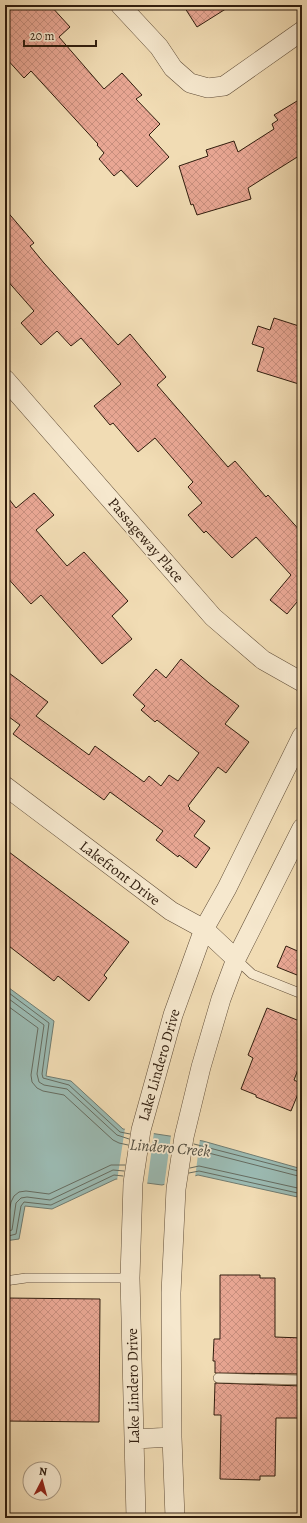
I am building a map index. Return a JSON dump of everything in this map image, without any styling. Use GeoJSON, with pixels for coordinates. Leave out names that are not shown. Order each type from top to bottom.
{"type":"FeatureCollection","features":[{"type":"Feature","properties":{"kind":"street"},"geometry":{"type":"LineString","coordinates":[[120,5],[159,47],[173,68],[190,83],[208,88],[224,86],[302,31]]}},
{"type":"Feature","properties":{"kind":"street","name":"Passageway Place"},"geometry":{"type":"LineString","coordinates":[[5,379],[213,617],[263,660],[302,682]]}},
{"type":"Feature","properties":{"kind":"street","name":"Lake Lindero Drive"},"geometry":{"type":"LineString","coordinates":[[136,1518],[130,1278],[133,1183],[141,1130],[173,1015],[204,929],[227,888],[302,736]]}},
{"type":"Feature","properties":{"kind":"street","name":"Lakefront Drive"},"geometry":{"type":"LineString","coordinates":[[5,786],[171,911],[204,929],[236,958]]}},
{"type":"Feature","properties":{"kind":"street"},"geometry":{"type":"LineString","coordinates":[[175,1518],[172,1437],[171,1294],[176,1189],[184,1137],[201,1067],[221,999],[236,958],[302,828]]}},
{"type":"Feature","properties":{"kind":"street"},"geometry":{"type":"LineString","coordinates":[[135,1439],[172,1437]]}},
{"type":"Feature","properties":{"kind":"lane"},"geometry":{"type":"LineString","coordinates":[[236,958],[252,974],[302,994]]}},
{"type":"Feature","properties":{"kind":"lane"},"geometry":{"type":"LineString","coordinates":[[5,1281],[26,1278],[130,1278]]}},
{"type":"Feature","properties":{"kind":"lane"},"geometry":{"type":"LineString","coordinates":[[218,1378],[302,1380]]}},
{"type":"Feature","properties":{"kind":"water","name":"Lindero Creek"},"geometry":{"type":"Polygon","coordinates":[[[5,985],[54,1021],[46,1076],[71,1081],[123,1129],[203,1141],[302,1169],[302,1198],[198,1175],[162,1185],[116,1179],[52,1209],[25,1206],[19,1239],[5,1241],[5,985]]]}},
{"type":"Feature","properties":{"kind":"pier"},"geometry":{"type":"Polygon","coordinates":[[[125,1128],[154,1132],[147,1185],[117,1181],[125,1128]]]}},
{"type":"Feature","properties":{"kind":"pier"},"geometry":{"type":"Polygon","coordinates":[[[171,1135],[200,1139],[195,1178],[164,1187],[171,1135]]]}},
{"type":"Feature","properties":{"kind":"building"},"geometry":{"type":"Polygon","coordinates":[[[5,5],[50,5],[70,27],[59,37],[104,89],[122,73],[142,95],[136,99],[160,124],[149,135],[169,157],[137,187],[121,170],[114,176],[99,159],[104,153],[97,145],[98,144],[31,71],[24,78],[5,57],[5,5]]]}},
{"type":"Feature","properties":{"kind":"building"},"geometry":{"type":"Polygon","coordinates":[[[183,5],[232,5],[197,27],[183,5]]]}},
{"type":"Feature","properties":{"kind":"building"},"geometry":{"type":"Polygon","coordinates":[[[302,98],[302,154],[248,188],[251,199],[197,215],[193,204],[191,205],[179,166],[208,156],[206,150],[234,141],[238,152],[274,129],[272,124],[278,120],[274,115],[302,98]]]}},
{"type":"Feature","properties":{"kind":"building"},"geometry":{"type":"Polygon","coordinates":[[[5,209],[34,243],[30,246],[44,263],[118,345],[130,334],[166,377],[157,385],[228,467],[235,461],[266,497],[268,495],[302,533],[302,596],[287,614],[270,600],[291,575],[256,537],[232,558],[206,531],[204,533],[188,515],[202,503],[188,487],[193,482],[155,438],[138,452],[113,423],[110,425],[94,406],[121,384],[81,338],[71,346],[57,331],[41,345],[21,323],[34,311],[5,278],[5,209]]]}},
{"type":"Feature","properties":{"kind":"building"},"geometry":{"type":"Polygon","coordinates":[[[274,318],[302,327],[302,385],[257,371],[264,348],[252,344],[258,326],[270,330],[274,318]]]}},
{"type":"Feature","properties":{"kind":"building"},"geometry":{"type":"Polygon","coordinates":[[[34,493],[54,515],[36,530],[67,566],[84,552],[128,601],[112,616],[132,639],[102,664],[41,595],[31,604],[5,575],[5,494],[16,508],[34,493]]]}},
{"type":"Feature","properties":{"kind":"building"},"geometry":{"type":"Polygon","coordinates":[[[181,659],[239,706],[225,724],[249,742],[226,773],[218,767],[188,806],[190,808],[189,809],[205,821],[194,836],[210,848],[196,868],[179,855],[178,857],[156,840],[163,831],[110,792],[104,800],[13,734],[20,725],[5,714],[5,670],[48,702],[36,716],[89,755],[95,746],[144,782],[149,776],[161,786],[169,775],[178,781],[199,753],[157,720],[155,722],[141,710],[145,706],[133,695],[156,669],[166,678],[181,659]]]}},
{"type":"Feature","properties":{"kind":"building"},"geometry":{"type":"Polygon","coordinates":[[[5,849],[129,942],[104,975],[107,978],[89,1001],[58,976],[54,981],[5,943],[5,849]]]}},
{"type":"Feature","properties":{"kind":"building"},"geometry":{"type":"Polygon","coordinates":[[[286,946],[302,953],[302,977],[277,967],[286,946]]]}},
{"type":"Feature","properties":{"kind":"building"},"geometry":{"type":"Polygon","coordinates":[[[267,1008],[302,1022],[302,1059],[294,1080],[302,1084],[291,1111],[256,1097],[256,1095],[241,1089],[253,1058],[248,1055],[267,1008]]]}},
{"type":"Feature","properties":{"kind":"building"},"geometry":{"type":"Polygon","coordinates":[[[220,1275],[260,1275],[260,1278],[275,1278],[275,1337],[302,1338],[302,1374],[215,1373],[215,1361],[213,1361],[214,1339],[220,1339],[220,1275]]]}},
{"type":"Feature","properties":{"kind":"building"},"geometry":{"type":"Polygon","coordinates":[[[5,1298],[100,1299],[99,1422],[5,1421],[5,1298]]]}},
{"type":"Feature","properties":{"kind":"building"},"geometry":{"type":"Polygon","coordinates":[[[215,1383],[302,1386],[302,1418],[276,1418],[275,1476],[260,1476],[260,1480],[220,1479],[221,1415],[214,1415],[215,1383]]]}}]}
